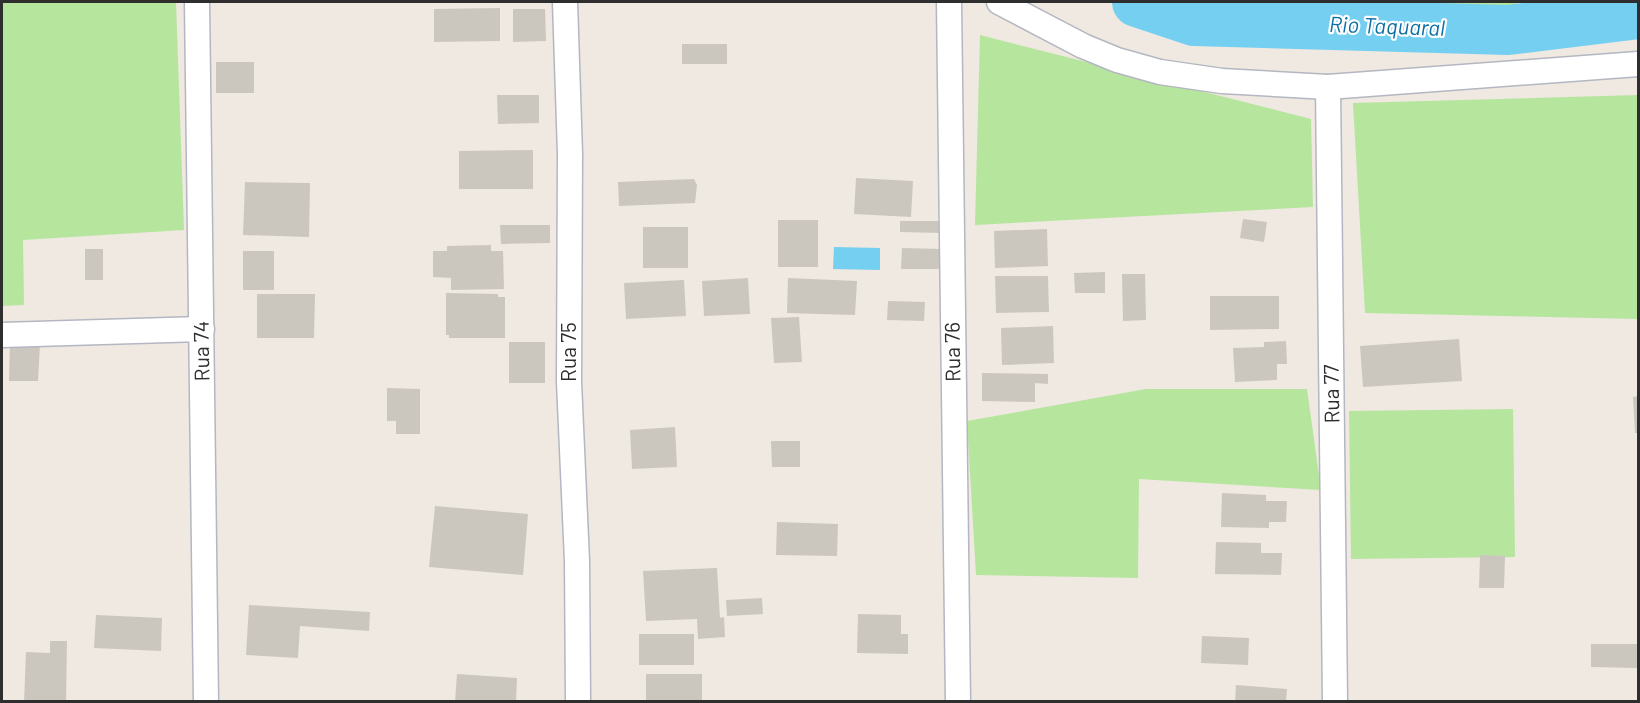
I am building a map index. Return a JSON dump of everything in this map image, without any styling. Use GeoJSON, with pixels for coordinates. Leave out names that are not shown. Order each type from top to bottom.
{"type":"FeatureCollection","features":[{"type":"Feature","properties":{"kind":"street","name":"Rua 74"},"geometry":{"type":"LineString","coordinates":[[197,2],[206,702]]}},
{"type":"Feature","properties":{"kind":"street","name":"Rua 75"},"geometry":{"type":"LineString","coordinates":[[565,2],[570,154],[569,382],[577,561],[578,702]]}},
{"type":"Feature","properties":{"kind":"street","name":"Rua 76"},"geometry":{"type":"LineString","coordinates":[[949,2],[958,702]]}},
{"type":"Feature","properties":{"kind":"street"},"geometry":{"type":"LineString","coordinates":[[999,2],[1083,46],[1117,60],[1160,72],[1222,81],[1328,87],[1638,64]]}},
{"type":"Feature","properties":{"kind":"street","name":"Rua 77"},"geometry":{"type":"LineString","coordinates":[[1328,87],[1335,702]]}},
{"type":"Feature","properties":{"kind":"street"},"geometry":{"type":"LineString","coordinates":[[2,335],[202,329]]}},
{"type":"Feature","properties":{"kind":"green space"},"geometry":{"type":"Polygon","coordinates":[[[2,2],[176,2],[184,230],[23,240],[24,305],[2,306],[2,2]]]}},
{"type":"Feature","properties":{"kind":"green space"},"geometry":{"type":"Polygon","coordinates":[[[1181,2],[1515,2],[1518,5],[1401,14],[1196,5],[1181,2]]]}},
{"type":"Feature","properties":{"kind":"green space"},"geometry":{"type":"Polygon","coordinates":[[[980,35],[1311,119],[1313,207],[975,225],[980,35]]]}},
{"type":"Feature","properties":{"kind":"green space"},"geometry":{"type":"Polygon","coordinates":[[[1638,95],[1638,319],[1365,313],[1353,103],[1638,95]]]}},
{"type":"Feature","properties":{"kind":"green space"},"geometry":{"type":"Polygon","coordinates":[[[1146,389],[1307,389],[1321,490],[1139,479],[1138,578],[976,575],[967,421],[1146,389]]]}},
{"type":"Feature","properties":{"kind":"green space"},"geometry":{"type":"Polygon","coordinates":[[[1513,409],[1515,557],[1351,559],[1349,411],[1513,409]]]}},
{"type":"Feature","properties":{"kind":"water"},"geometry":{"type":"Polygon","coordinates":[[[834,247],[880,248],[880,270],[833,269],[834,247]]]}},
{"type":"Feature","properties":{"kind":"building"},"geometry":{"type":"Polygon","coordinates":[[[500,8],[500,41],[434,42],[434,9],[500,8]]]}},
{"type":"Feature","properties":{"kind":"building"},"geometry":{"type":"Polygon","coordinates":[[[513,9],[545,9],[546,41],[513,42],[513,9]]]}},
{"type":"Feature","properties":{"kind":"building"},"geometry":{"type":"Polygon","coordinates":[[[682,44],[727,44],[727,64],[682,64],[682,44]]]}},
{"type":"Feature","properties":{"kind":"building"},"geometry":{"type":"Polygon","coordinates":[[[216,62],[254,62],[254,93],[216,93],[216,62]]]}},
{"type":"Feature","properties":{"kind":"building"},"geometry":{"type":"Polygon","coordinates":[[[497,95],[539,95],[539,123],[498,124],[497,95]]]}},
{"type":"Feature","properties":{"kind":"building"},"geometry":{"type":"Polygon","coordinates":[[[533,150],[533,189],[459,189],[459,151],[533,150]]]}},
{"type":"Feature","properties":{"kind":"building"},"geometry":{"type":"Polygon","coordinates":[[[856,178],[913,181],[911,217],[854,214],[856,178]]]}},
{"type":"Feature","properties":{"kind":"building"},"geometry":{"type":"Polygon","coordinates":[[[694,179],[697,185],[695,203],[619,206],[618,182],[694,179]]]}},
{"type":"Feature","properties":{"kind":"building"},"geometry":{"type":"Polygon","coordinates":[[[245,182],[310,183],[309,237],[243,235],[245,182]]]}},
{"type":"Feature","properties":{"kind":"building"},"geometry":{"type":"Polygon","coordinates":[[[1243,219],[1267,222],[1264,242],[1240,238],[1243,219]]]}},
{"type":"Feature","properties":{"kind":"building"},"geometry":{"type":"Polygon","coordinates":[[[778,220],[818,220],[818,267],[778,267],[778,220]]]}},
{"type":"Feature","properties":{"kind":"building"},"geometry":{"type":"Polygon","coordinates":[[[900,221],[940,221],[940,233],[900,232],[900,221]]]}},
{"type":"Feature","properties":{"kind":"building"},"geometry":{"type":"Polygon","coordinates":[[[500,225],[550,225],[550,243],[501,244],[500,225]]]}},
{"type":"Feature","properties":{"kind":"building"},"geometry":{"type":"Polygon","coordinates":[[[643,227],[688,227],[688,268],[643,268],[643,227]]]}},
{"type":"Feature","properties":{"kind":"building"},"geometry":{"type":"Polygon","coordinates":[[[1047,229],[1048,266],[995,268],[994,231],[1047,229]]]}},
{"type":"Feature","properties":{"kind":"building"},"geometry":{"type":"Polygon","coordinates":[[[491,245],[491,251],[503,251],[504,289],[451,290],[451,278],[433,277],[433,251],[447,251],[447,246],[491,245]]]}},
{"type":"Feature","properties":{"kind":"building"},"geometry":{"type":"Polygon","coordinates":[[[902,248],[942,249],[942,269],[901,269],[902,248]]]}},
{"type":"Feature","properties":{"kind":"building"},"geometry":{"type":"Polygon","coordinates":[[[85,249],[103,249],[103,280],[85,280],[85,249]]]}},
{"type":"Feature","properties":{"kind":"building"},"geometry":{"type":"Polygon","coordinates":[[[243,251],[274,251],[274,290],[243,290],[243,251]]]}},
{"type":"Feature","properties":{"kind":"building"},"geometry":{"type":"Polygon","coordinates":[[[1105,272],[1105,293],[1075,293],[1074,273],[1105,272]]]}},
{"type":"Feature","properties":{"kind":"building"},"geometry":{"type":"Polygon","coordinates":[[[1122,274],[1145,274],[1146,320],[1123,321],[1122,274]]]}},
{"type":"Feature","properties":{"kind":"building"},"geometry":{"type":"Polygon","coordinates":[[[995,276],[1048,276],[1049,312],[996,313],[995,276]]]}},
{"type":"Feature","properties":{"kind":"building"},"geometry":{"type":"Polygon","coordinates":[[[748,278],[750,314],[704,316],[702,281],[748,278]]]}},
{"type":"Feature","properties":{"kind":"building"},"geometry":{"type":"Polygon","coordinates":[[[788,278],[857,281],[855,315],[787,313],[788,278]]]}},
{"type":"Feature","properties":{"kind":"building"},"geometry":{"type":"Polygon","coordinates":[[[684,280],[686,316],[626,319],[624,283],[684,280]]]}},
{"type":"Feature","properties":{"kind":"building"},"geometry":{"type":"Polygon","coordinates":[[[446,293],[498,294],[498,297],[505,297],[505,338],[449,338],[449,335],[446,335],[446,293]]]}},
{"type":"Feature","properties":{"kind":"building"},"geometry":{"type":"Polygon","coordinates":[[[257,294],[315,294],[314,338],[257,338],[257,294]]]}},
{"type":"Feature","properties":{"kind":"building"},"geometry":{"type":"Polygon","coordinates":[[[1210,296],[1279,296],[1279,329],[1210,330],[1210,296]]]}},
{"type":"Feature","properties":{"kind":"building"},"geometry":{"type":"Polygon","coordinates":[[[888,301],[925,302],[924,321],[887,320],[888,301]]]}},
{"type":"Feature","properties":{"kind":"building"},"geometry":{"type":"Polygon","coordinates":[[[799,317],[802,362],[774,363],[771,318],[799,317]]]}},
{"type":"Feature","properties":{"kind":"building"},"geometry":{"type":"Polygon","coordinates":[[[1053,326],[1054,363],[1002,365],[1001,328],[1053,326]]]}},
{"type":"Feature","properties":{"kind":"building"},"geometry":{"type":"Polygon","coordinates":[[[1459,339],[1462,381],[1363,387],[1360,346],[1459,339]]]}},
{"type":"Feature","properties":{"kind":"building"},"geometry":{"type":"Polygon","coordinates":[[[1286,341],[1287,364],[1277,364],[1277,380],[1235,382],[1233,348],[1264,347],[1264,342],[1286,341]]]}},
{"type":"Feature","properties":{"kind":"building"},"geometry":{"type":"Polygon","coordinates":[[[509,342],[545,342],[545,383],[509,383],[509,342]]]}},
{"type":"Feature","properties":{"kind":"building"},"geometry":{"type":"Polygon","coordinates":[[[10,343],[40,344],[38,381],[9,381],[10,343]]]}},
{"type":"Feature","properties":{"kind":"building"},"geometry":{"type":"Polygon","coordinates":[[[982,373],[1048,374],[1048,384],[1035,383],[1035,402],[982,401],[982,373]]]}},
{"type":"Feature","properties":{"kind":"building"},"geometry":{"type":"Polygon","coordinates":[[[387,388],[420,389],[420,434],[396,434],[396,421],[387,421],[387,388]]]}},
{"type":"Feature","properties":{"kind":"building"},"geometry":{"type":"Polygon","coordinates":[[[1638,396],[1638,433],[1635,433],[1633,397],[1638,396]]]}},
{"type":"Feature","properties":{"kind":"building"},"geometry":{"type":"Polygon","coordinates":[[[675,427],[677,467],[632,469],[630,430],[675,427]]]}},
{"type":"Feature","properties":{"kind":"building"},"geometry":{"type":"Polygon","coordinates":[[[771,441],[800,441],[800,467],[772,467],[771,441]]]}},
{"type":"Feature","properties":{"kind":"building"},"geometry":{"type":"Polygon","coordinates":[[[1222,493],[1266,495],[1266,501],[1287,501],[1286,522],[1269,522],[1269,528],[1221,527],[1222,493]]]}},
{"type":"Feature","properties":{"kind":"building"},"geometry":{"type":"Polygon","coordinates":[[[435,506],[528,514],[523,575],[429,567],[435,506]]]}},
{"type":"Feature","properties":{"kind":"building"},"geometry":{"type":"Polygon","coordinates":[[[777,522],[838,524],[837,556],[776,555],[777,522]]]}},
{"type":"Feature","properties":{"kind":"building"},"geometry":{"type":"Polygon","coordinates":[[[1216,542],[1261,543],[1261,553],[1282,553],[1281,575],[1215,574],[1216,542]]]}},
{"type":"Feature","properties":{"kind":"building"},"geometry":{"type":"Polygon","coordinates":[[[1480,555],[1505,556],[1504,588],[1479,588],[1480,555]]]}},
{"type":"Feature","properties":{"kind":"building"},"geometry":{"type":"Polygon","coordinates":[[[717,568],[720,618],[724,617],[725,637],[698,639],[697,619],[646,621],[643,571],[717,568]]]}},
{"type":"Feature","properties":{"kind":"building"},"geometry":{"type":"Polygon","coordinates":[[[762,598],[763,614],[727,616],[726,600],[762,598]]]}},
{"type":"Feature","properties":{"kind":"building"},"geometry":{"type":"Polygon","coordinates":[[[249,605],[370,612],[369,631],[300,626],[298,658],[246,655],[249,605]]]}},
{"type":"Feature","properties":{"kind":"building"},"geometry":{"type":"Polygon","coordinates":[[[858,614],[901,615],[901,634],[908,634],[908,654],[857,653],[858,614]]]}},
{"type":"Feature","properties":{"kind":"building"},"geometry":{"type":"Polygon","coordinates":[[[96,615],[162,618],[161,651],[94,648],[96,615]]]}},
{"type":"Feature","properties":{"kind":"building"},"geometry":{"type":"Polygon","coordinates":[[[639,634],[694,634],[694,665],[639,665],[639,634]]]}},
{"type":"Feature","properties":{"kind":"building"},"geometry":{"type":"Polygon","coordinates":[[[1202,636],[1249,638],[1248,665],[1201,663],[1202,636]]]}},
{"type":"Feature","properties":{"kind":"building"},"geometry":{"type":"Polygon","coordinates":[[[50,641],[67,641],[66,702],[24,702],[26,652],[50,653],[50,641]]]}},
{"type":"Feature","properties":{"kind":"building"},"geometry":{"type":"Polygon","coordinates":[[[1591,644],[1638,644],[1638,668],[1591,667],[1591,644]]]}},
{"type":"Feature","properties":{"kind":"building"},"geometry":{"type":"Polygon","coordinates":[[[457,674],[517,678],[516,702],[455,702],[457,674]]]}},
{"type":"Feature","properties":{"kind":"building"},"geometry":{"type":"Polygon","coordinates":[[[646,674],[702,674],[702,702],[646,702],[646,674]]]}},
{"type":"Feature","properties":{"kind":"building"},"geometry":{"type":"Polygon","coordinates":[[[1236,685],[1287,689],[1286,702],[1235,702],[1236,685]]]}},
{"type":"Feature","properties":{"kind":"waterway","name":"Rio Taquaral"},"geometry":{"type":"LineString","coordinates":[[1137,2],[1194,21],[1508,30],[1638,14]]}}]}
